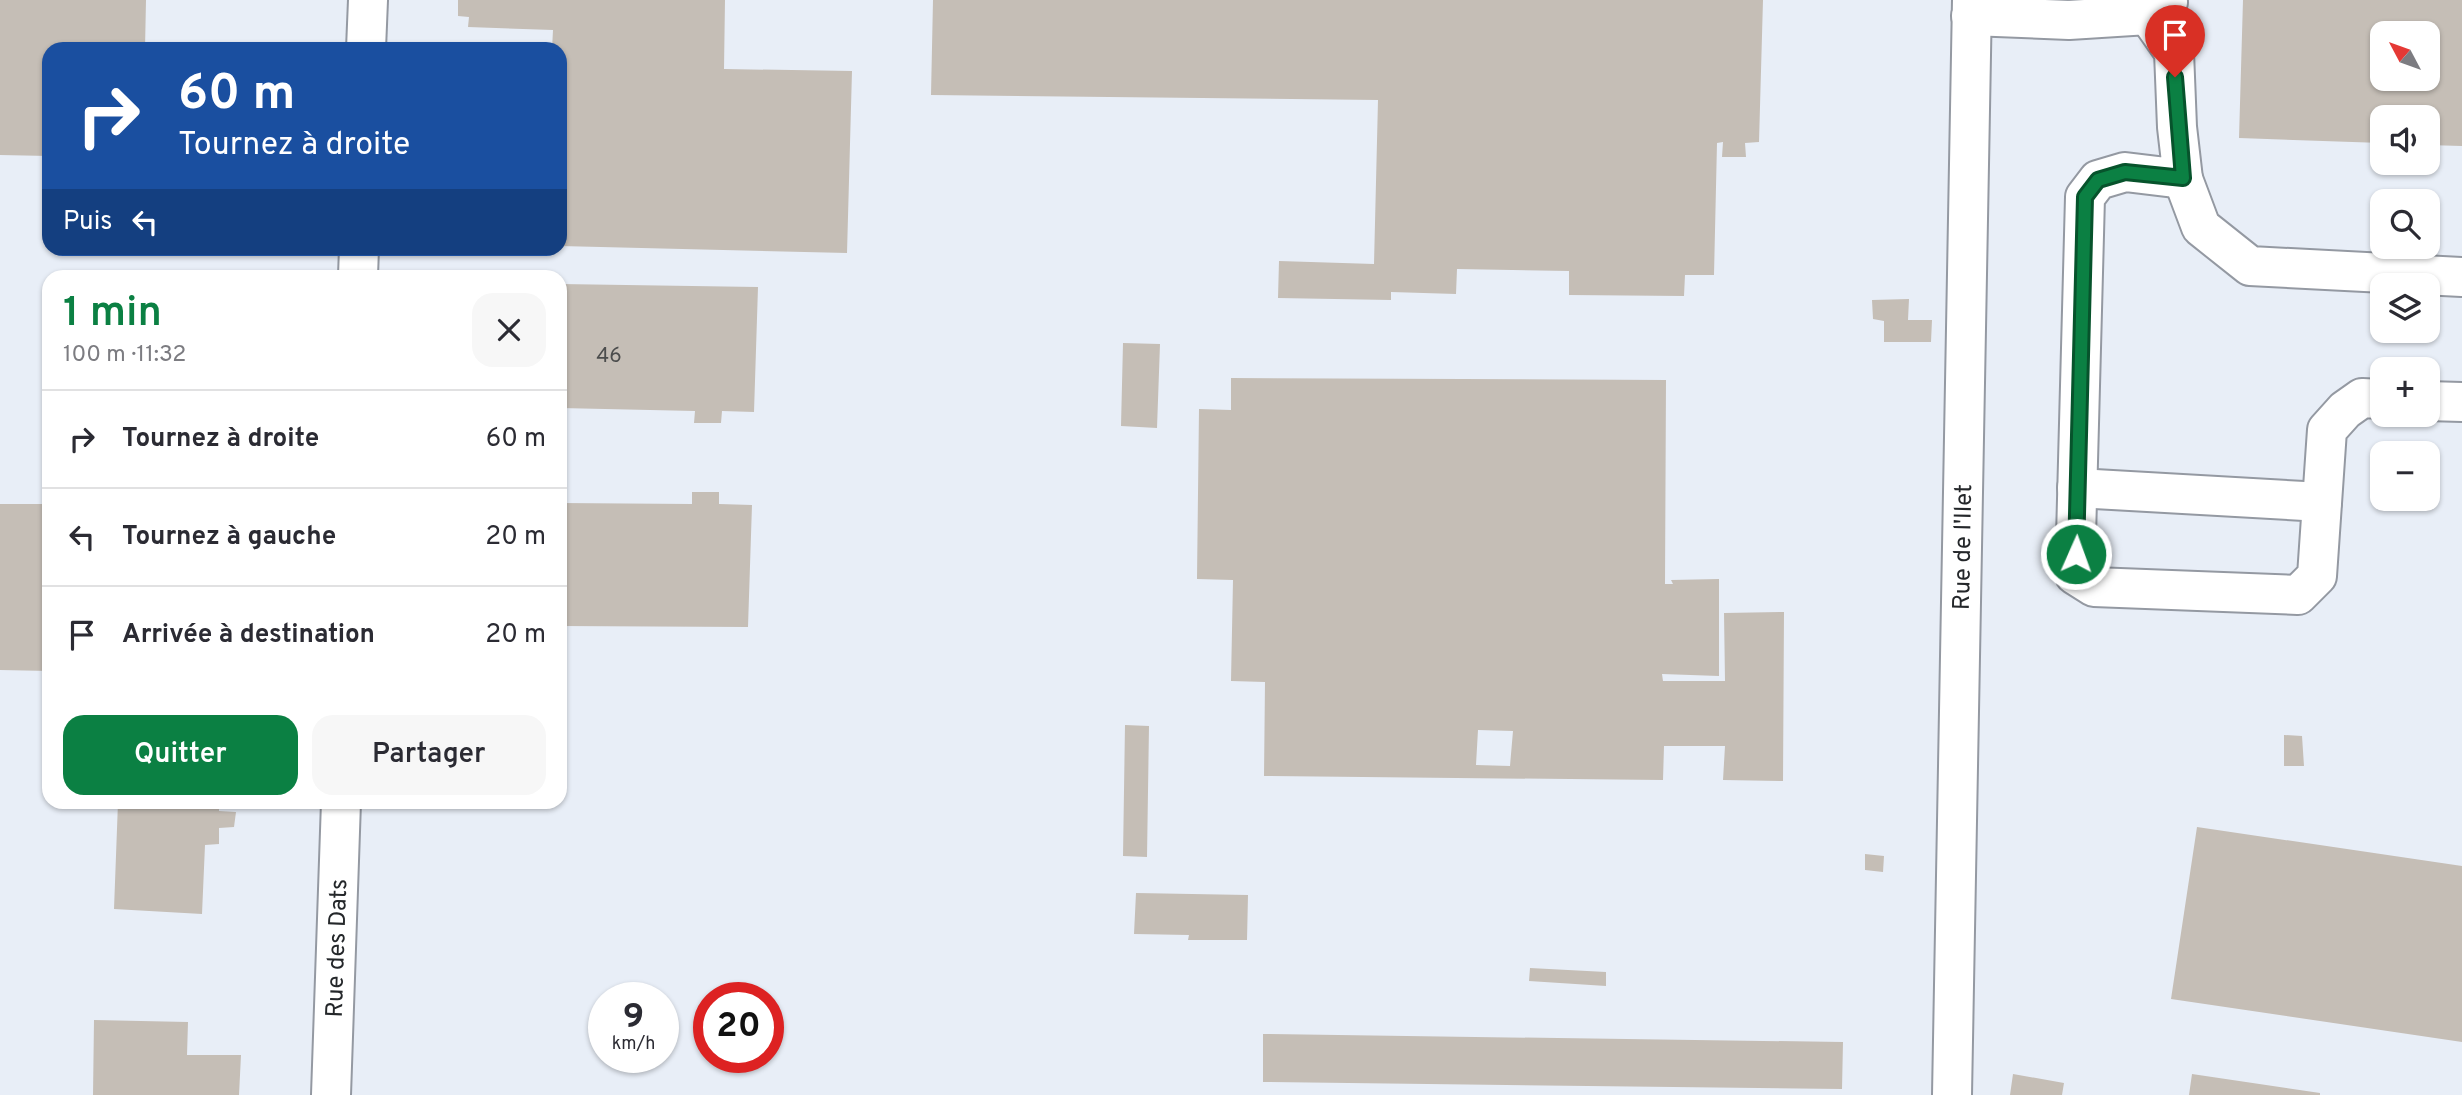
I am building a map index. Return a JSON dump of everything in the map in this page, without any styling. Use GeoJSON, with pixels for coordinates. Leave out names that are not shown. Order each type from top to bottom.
{"type":"FeatureCollection","features":[{"type":"Feature","properties":{"kind":"street"},"geometry":{"type":"LineString","coordinates":[[366,42],[368,0]]}},
{"type":"Feature","properties":{"kind":"street"},"geometry":{"type":"LineString","coordinates":[[1972,8],[2069,20],[2159,8],[2174,52],[2177,127],[2183,178],[2201,227],[2250,266],[2462,277]]}},
{"type":"Feature","properties":{"kind":"street","name":"Rue de l'Ilet"},"geometry":{"type":"LineString","coordinates":[[1952,1095],[1972,8]]}},
{"type":"Feature","properties":{"kind":"street"},"geometry":{"type":"LineString","coordinates":[[2183,178],[2125,172],[2098,180],[2085,197],[2075,575],[2094,587],[2298,595],[2317,576],[2328,430],[2345,410],[2362,398],[2370,398]]}},
{"type":"Feature","properties":{"kind":"street"},"geometry":{"type":"LineString","coordinates":[[2440,401],[2462,402]]}},
{"type":"Feature","properties":{"kind":"street"},"geometry":{"type":"LineString","coordinates":[[2077,488],[2322,502]]}},
{"type":"Feature","properties":{"kind":"street","name":"Rue des Dats"},"geometry":{"type":"LineString","coordinates":[[331,1095],[341,809]]}},
{"type":"Feature","properties":{"kind":"building"},"geometry":{"type":"Polygon","coordinates":[[[0,0],[146,0],[145,42],[42,42],[42,156],[0,155],[0,0]]]}},
{"type":"Feature","properties":{"kind":"building"},"geometry":{"type":"Polygon","coordinates":[[[458,0],[725,0],[724,69],[852,71],[847,253],[567,246],[567,42],[552,42],[553,30],[468,27],[469,17],[458,16],[458,0]]]}},
{"type":"Feature","properties":{"kind":"building"},"geometry":{"type":"Polygon","coordinates":[[[933,0],[1763,0],[1759,142],[1745,143],[1746,157],[1722,157],[1723,142],[1717,143],[1714,275],[1685,275],[1684,296],[1569,295],[1569,271],[1457,269],[1456,294],[1391,292],[1391,300],[1278,298],[1279,261],[1374,264],[1378,100],[931,95],[933,0]]]}},
{"type":"Feature","properties":{"kind":"building"},"geometry":{"type":"Polygon","coordinates":[[[2243,0],[2462,0],[2462,146],[2440,145],[2440,105],[2370,105],[2370,143],[2239,138],[2243,0]]]}},
{"type":"Feature","properties":{"kind":"building"},"geometry":{"type":"Polygon","coordinates":[[[567,284],[758,287],[754,412],[722,411],[721,423],[694,423],[695,411],[567,408],[567,284]]]}},
{"type":"Feature","properties":{"kind":"building"},"geometry":{"type":"Polygon","coordinates":[[[1909,299],[1908,320],[1932,320],[1931,342],[1884,342],[1884,321],[1873,319],[1872,300],[1909,299]]]}},
{"type":"Feature","properties":{"kind":"building"},"geometry":{"type":"Polygon","coordinates":[[[1123,343],[1160,344],[1157,428],[1121,426],[1123,343]]]}},
{"type":"Feature","properties":{"kind":"building"},"geometry":{"type":"Polygon","coordinates":[[[1231,378],[1666,380],[1665,584],[1673,584],[1671,580],[1719,579],[1719,676],[1662,674],[1663,681],[1725,681],[1724,613],[1784,612],[1783,781],[1723,780],[1725,746],[1664,746],[1663,780],[1264,776],[1265,682],[1231,681],[1233,580],[1197,579],[1199,409],[1231,410],[1231,378]],[[1478,730],[1476,765],[1510,766],[1513,731],[1478,730]]]}},
{"type":"Feature","properties":{"kind":"building"},"geometry":{"type":"Polygon","coordinates":[[[692,492],[719,492],[719,504],[752,505],[748,627],[567,626],[567,503],[692,504],[692,492]]]}},
{"type":"Feature","properties":{"kind":"building"},"geometry":{"type":"Polygon","coordinates":[[[0,504],[42,504],[42,671],[0,670],[0,504]]]}},
{"type":"Feature","properties":{"kind":"building"},"geometry":{"type":"Polygon","coordinates":[[[1125,725],[1149,726],[1147,857],[1123,856],[1125,725]]]}},
{"type":"Feature","properties":{"kind":"building"},"geometry":{"type":"Polygon","coordinates":[[[2284,735],[2302,736],[2304,766],[2284,766],[2284,735]]]}},
{"type":"Feature","properties":{"kind":"building"},"geometry":{"type":"Polygon","coordinates":[[[118,809],[219,809],[236,812],[234,827],[219,828],[219,844],[205,845],[202,914],[114,909],[118,809]]]}},
{"type":"Feature","properties":{"kind":"building"},"geometry":{"type":"Polygon","coordinates":[[[2197,827],[2462,866],[2462,1042],[2171,999],[2197,827]]]}},
{"type":"Feature","properties":{"kind":"building"},"geometry":{"type":"Polygon","coordinates":[[[1865,854],[1884,856],[1883,872],[1865,870],[1865,854]]]}},
{"type":"Feature","properties":{"kind":"building"},"geometry":{"type":"Polygon","coordinates":[[[1136,893],[1248,895],[1247,940],[1188,940],[1189,935],[1134,934],[1136,893]]]}},
{"type":"Feature","properties":{"kind":"building"},"geometry":{"type":"Polygon","coordinates":[[[1530,968],[1606,972],[1606,986],[1529,981],[1530,968]]]}},
{"type":"Feature","properties":{"kind":"building"},"geometry":{"type":"Polygon","coordinates":[[[94,1020],[188,1022],[187,1055],[241,1055],[239,1095],[93,1095],[94,1020]]]}},
{"type":"Feature","properties":{"kind":"building"},"geometry":{"type":"Polygon","coordinates":[[[1263,1034],[1843,1042],[1842,1089],[1263,1082],[1263,1034]]]}},
{"type":"Feature","properties":{"kind":"building"},"geometry":{"type":"Polygon","coordinates":[[[2013,1074],[2064,1083],[2062,1095],[2010,1095],[2013,1074]]]}},
{"type":"Feature","properties":{"kind":"building"},"geometry":{"type":"Polygon","coordinates":[[[2192,1074],[2320,1093],[2320,1095],[2189,1095],[2192,1074]]]}},
{"type":"Feature","properties":{"kind":"route"},"geometry":{"type":"LineString","coordinates":[[2076,554],[2085,197],[2098,180],[2125,172],[2183,178],[2175,77]]}}]}
